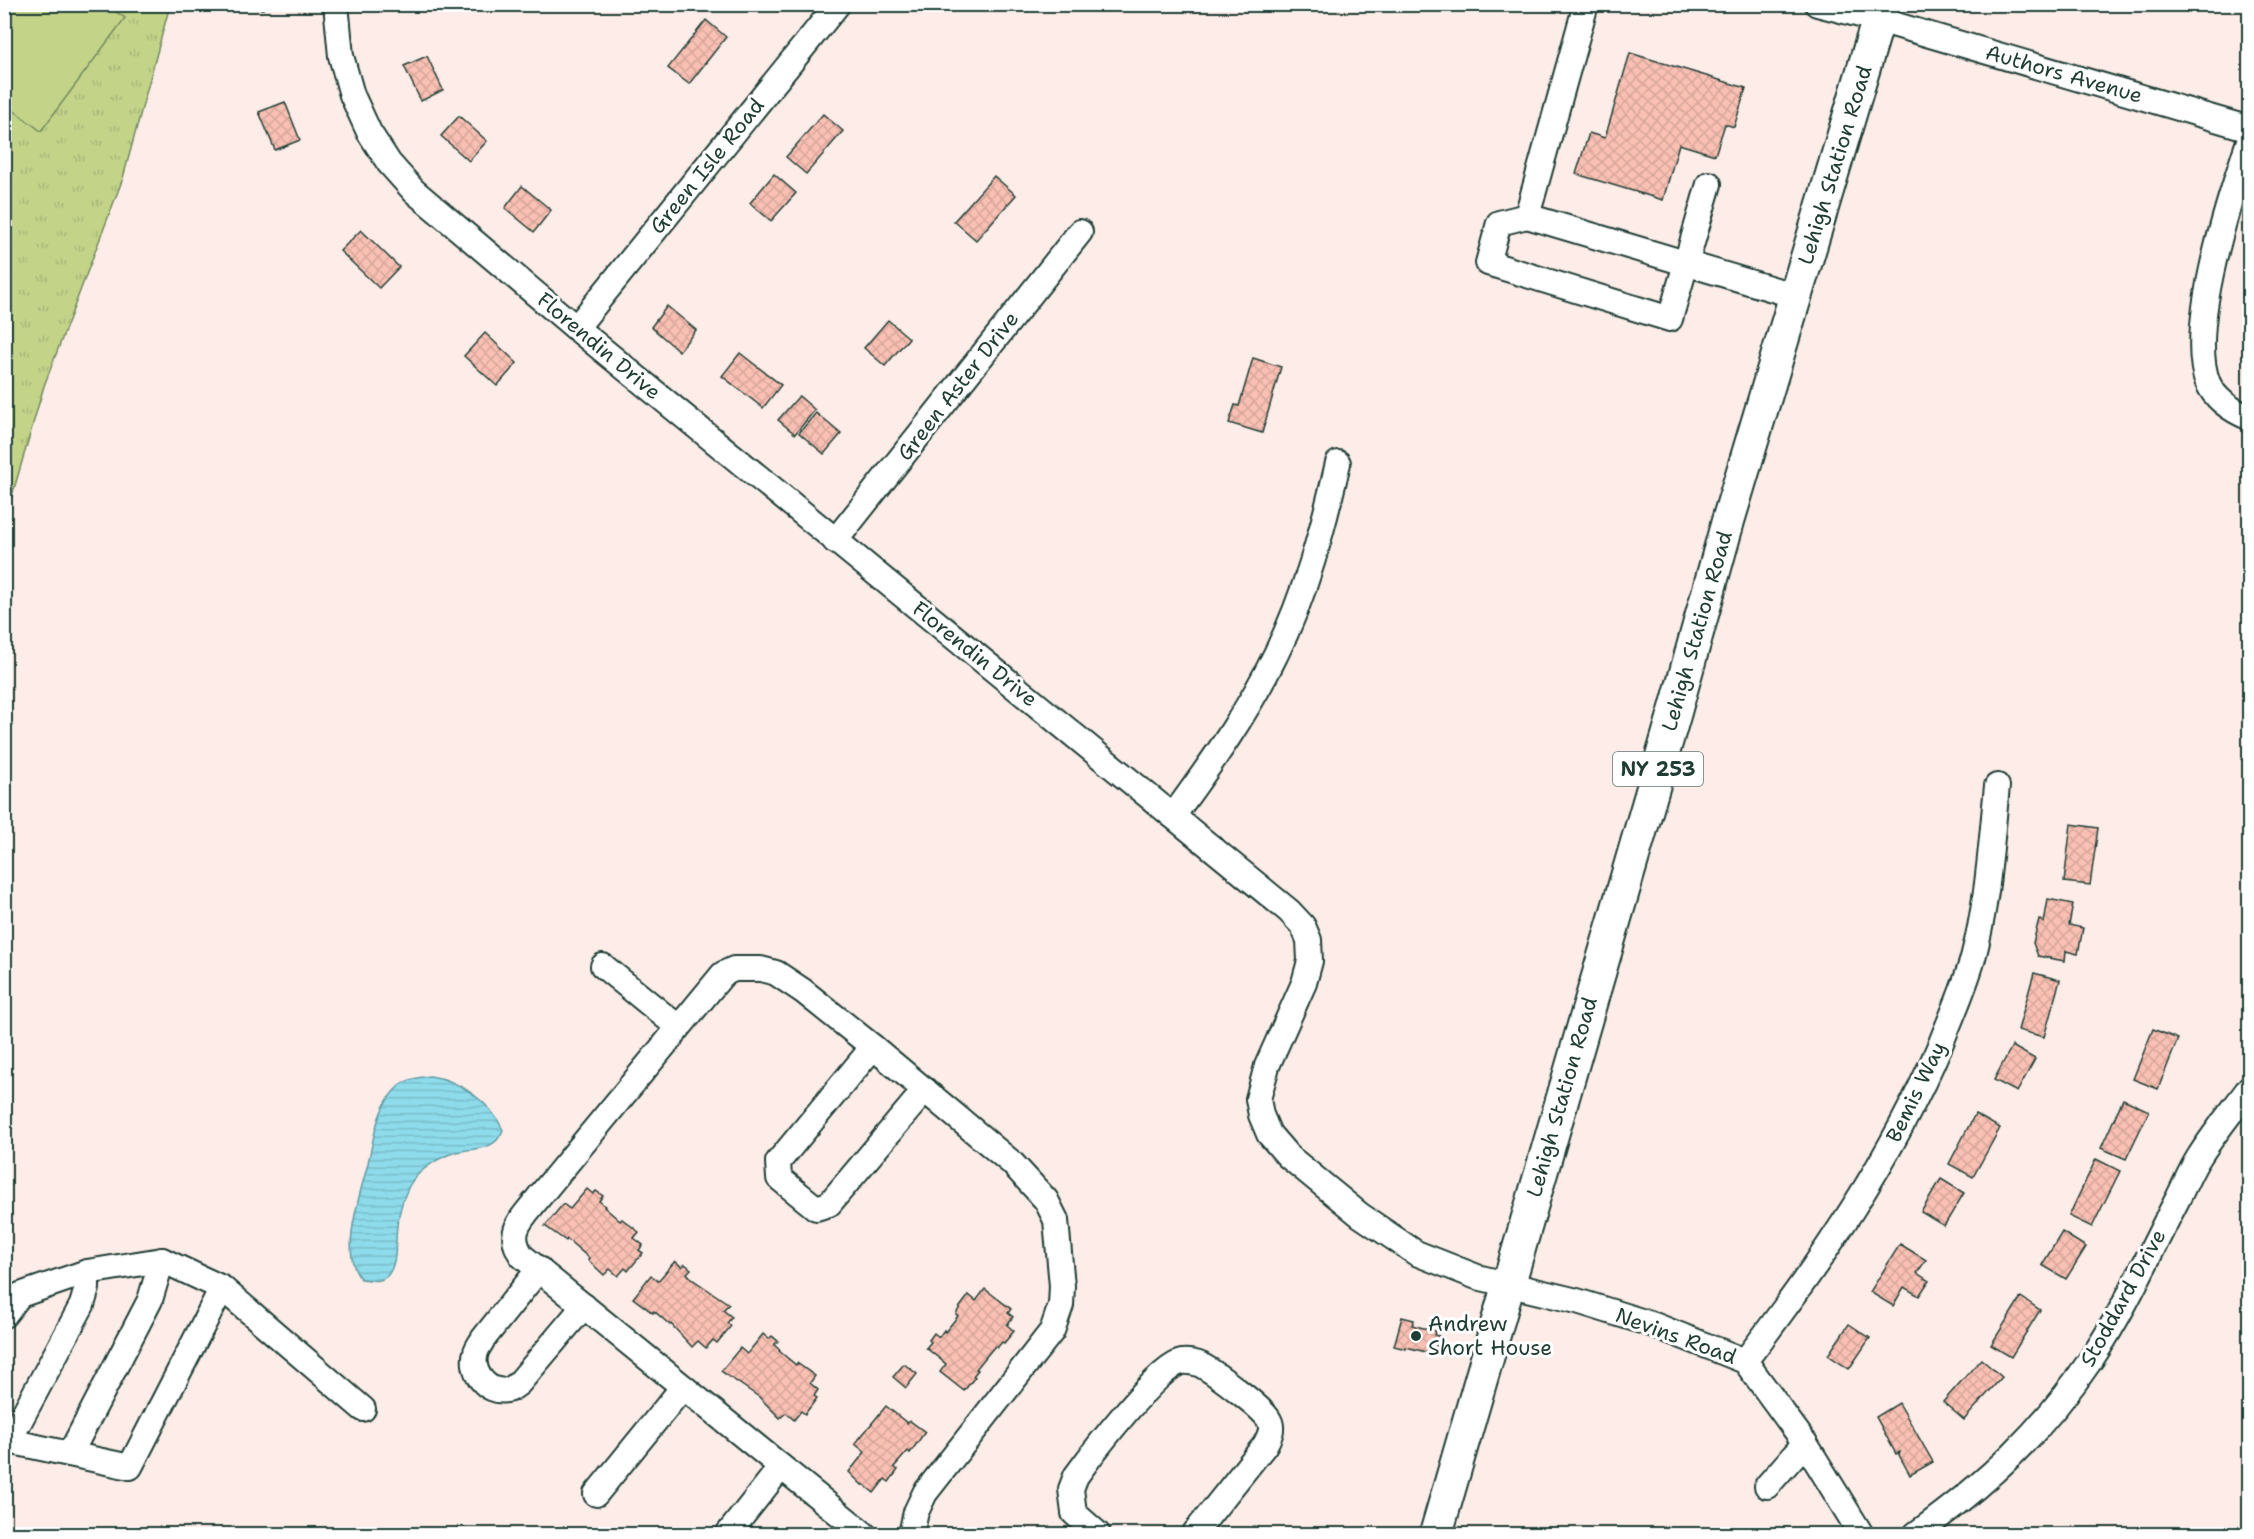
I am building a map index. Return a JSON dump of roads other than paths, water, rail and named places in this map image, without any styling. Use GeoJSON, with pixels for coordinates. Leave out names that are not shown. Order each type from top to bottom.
{"type":"FeatureCollection","features":[{"type":"Feature","properties":{"kind":"main road","name":"Lehigh Station Road"},"geometry":{"type":"LineString","coordinates":[[1436,1534],[1675,712],[1728,521],[1881,12]]}},
{"type":"Feature","properties":{"kind":"street","name":"Florendin Drive"},"geometry":{"type":"LineString","coordinates":[[336,4],[341,56],[352,95],[369,132],[389,163],[414,191],[576,328],[1289,911],[1303,926],[1309,940],[1310,960],[1304,983],[1267,1066],[1258,1099],[1261,1115],[1269,1134],[1288,1156],[1360,1215],[1416,1253],[1477,1277],[1508,1283]]}},
{"type":"Feature","properties":{"kind":"street","name":"Green Isle Road"},"geometry":{"type":"LineString","coordinates":[[576,328],[838,4]]}},
{"type":"Feature","properties":{"kind":"street"},"geometry":{"type":"LineString","coordinates":[[1527,216],[1586,4]]}},
{"type":"Feature","properties":{"kind":"street","name":"Authors Avenue"},"geometry":{"type":"LineString","coordinates":[[1817,4],[1881,12],[2250,129]]}},
{"type":"Feature","properties":{"kind":"street"},"geometry":{"type":"LineString","coordinates":[[2250,138],[2223,222],[2206,308],[2202,346],[2203,368],[2209,386],[2219,399],[2236,412],[2250,418]]}},
{"type":"Feature","properties":{"kind":"street"},"geometry":{"type":"LineString","coordinates":[[1708,184],[1686,263],[1670,319],[1488,263],[1499,223],[1527,216],[1686,263],[1796,296]]}},
{"type":"Feature","properties":{"kind":"street","name":"Green Aster Drive"},"geometry":{"type":"LineString","coordinates":[[835,541],[1080,232]]}},
{"type":"Feature","properties":{"kind":"street"},"geometry":{"type":"LineString","coordinates":[[1173,816],[1212,763],[1248,707],[1276,654],[1299,601],[1323,527],[1338,463]]}},
{"type":"Feature","properties":{"kind":"street","name":"Bemis Way"},"geometry":{"type":"LineString","coordinates":[[1745,1360],[1834,1238],[1886,1154],[1925,1080],[1954,1012],[1973,958],[1984,902],[1996,786]]}},
{"type":"Feature","properties":{"kind":"street"},"geometry":{"type":"LineString","coordinates":[[603,966],[678,1027]]}},
{"type":"Feature","properties":{"kind":"street"},"geometry":{"type":"LineString","coordinates":[[864,1534],[522,1256],[516,1246],[515,1229],[678,1027],[723,974],[734,969],[761,969],[776,973],[803,991],[1012,1164],[1046,1200],[1056,1220],[1062,1286],[1061,1305],[1052,1331],[925,1493],[916,1512],[911,1534]]}},
{"type":"Feature","properties":{"kind":"street"},"geometry":{"type":"LineString","coordinates":[[873,1047],[778,1162],[779,1178],[816,1208],[829,1204],[925,1090]]}},
{"type":"Feature","properties":{"kind":"street","name":"Stoddard Drive"},"geometry":{"type":"LineString","coordinates":[[1916,1534],[1998,1470],[2031,1437],[2060,1402],[2092,1358],[2122,1308],[2199,1158],[2250,1087]]}},
{"type":"Feature","properties":{"kind":"street"},"geometry":{"type":"LineString","coordinates":[[70,1454],[150,1300],[162,1260]]}},
{"type":"Feature","properties":{"kind":"street"},"geometry":{"type":"LineString","coordinates":[[4,1315],[20,1295],[87,1272],[162,1260],[222,1288],[363,1409]]}},
{"type":"Feature","properties":{"kind":"street"},"geometry":{"type":"LineString","coordinates":[[539,1269],[476,1351],[475,1364],[478,1376],[486,1385],[497,1390],[508,1390],[519,1383],[584,1306]]}},
{"type":"Feature","properties":{"kind":"street"},"geometry":{"type":"LineString","coordinates":[[87,1272],[87,1288],[82,1305],[7,1440],[130,1467],[222,1288]]}},
{"type":"Feature","properties":{"kind":"street","name":"Nevins Road"},"geometry":{"type":"LineString","coordinates":[[1508,1283],[1654,1325],[1745,1360],[1805,1443],[1861,1534]]}},
{"type":"Feature","properties":{"kind":"street"},"geometry":{"type":"LineString","coordinates":[[1082,1530],[1074,1513],[1071,1489],[1084,1464],[1144,1392],[1167,1369],[1182,1362],[1199,1364],[1257,1406],[1270,1420],[1272,1433],[1194,1534]]}},
{"type":"Feature","properties":{"kind":"street"},"geometry":{"type":"LineString","coordinates":[[596,1494],[682,1386]]}},
{"type":"Feature","properties":{"kind":"street"},"geometry":{"type":"LineString","coordinates":[[1767,1486],[1805,1443]]}},
{"type":"Feature","properties":{"kind":"street"},"geometry":{"type":"LineString","coordinates":[[728,1534],[781,1467]]}},
{"type":"Feature","properties":{"kind":"water"},"geometry":{"type":"Polygon","coordinates":[[[430,1076],[452,1082],[473,1094],[491,1110],[503,1130],[495,1142],[490,1145],[450,1154],[417,1175],[409,1186],[402,1206],[391,1271],[381,1280],[361,1279],[355,1268],[351,1240],[356,1208],[377,1124],[385,1103],[399,1086],[410,1080],[430,1076]]]}},
{"type":"Feature","properties":{"kind":"place","name":"Andrew Short House"},"geometry":{"type":"Point","coordinates":[1416,1336]}}]}
